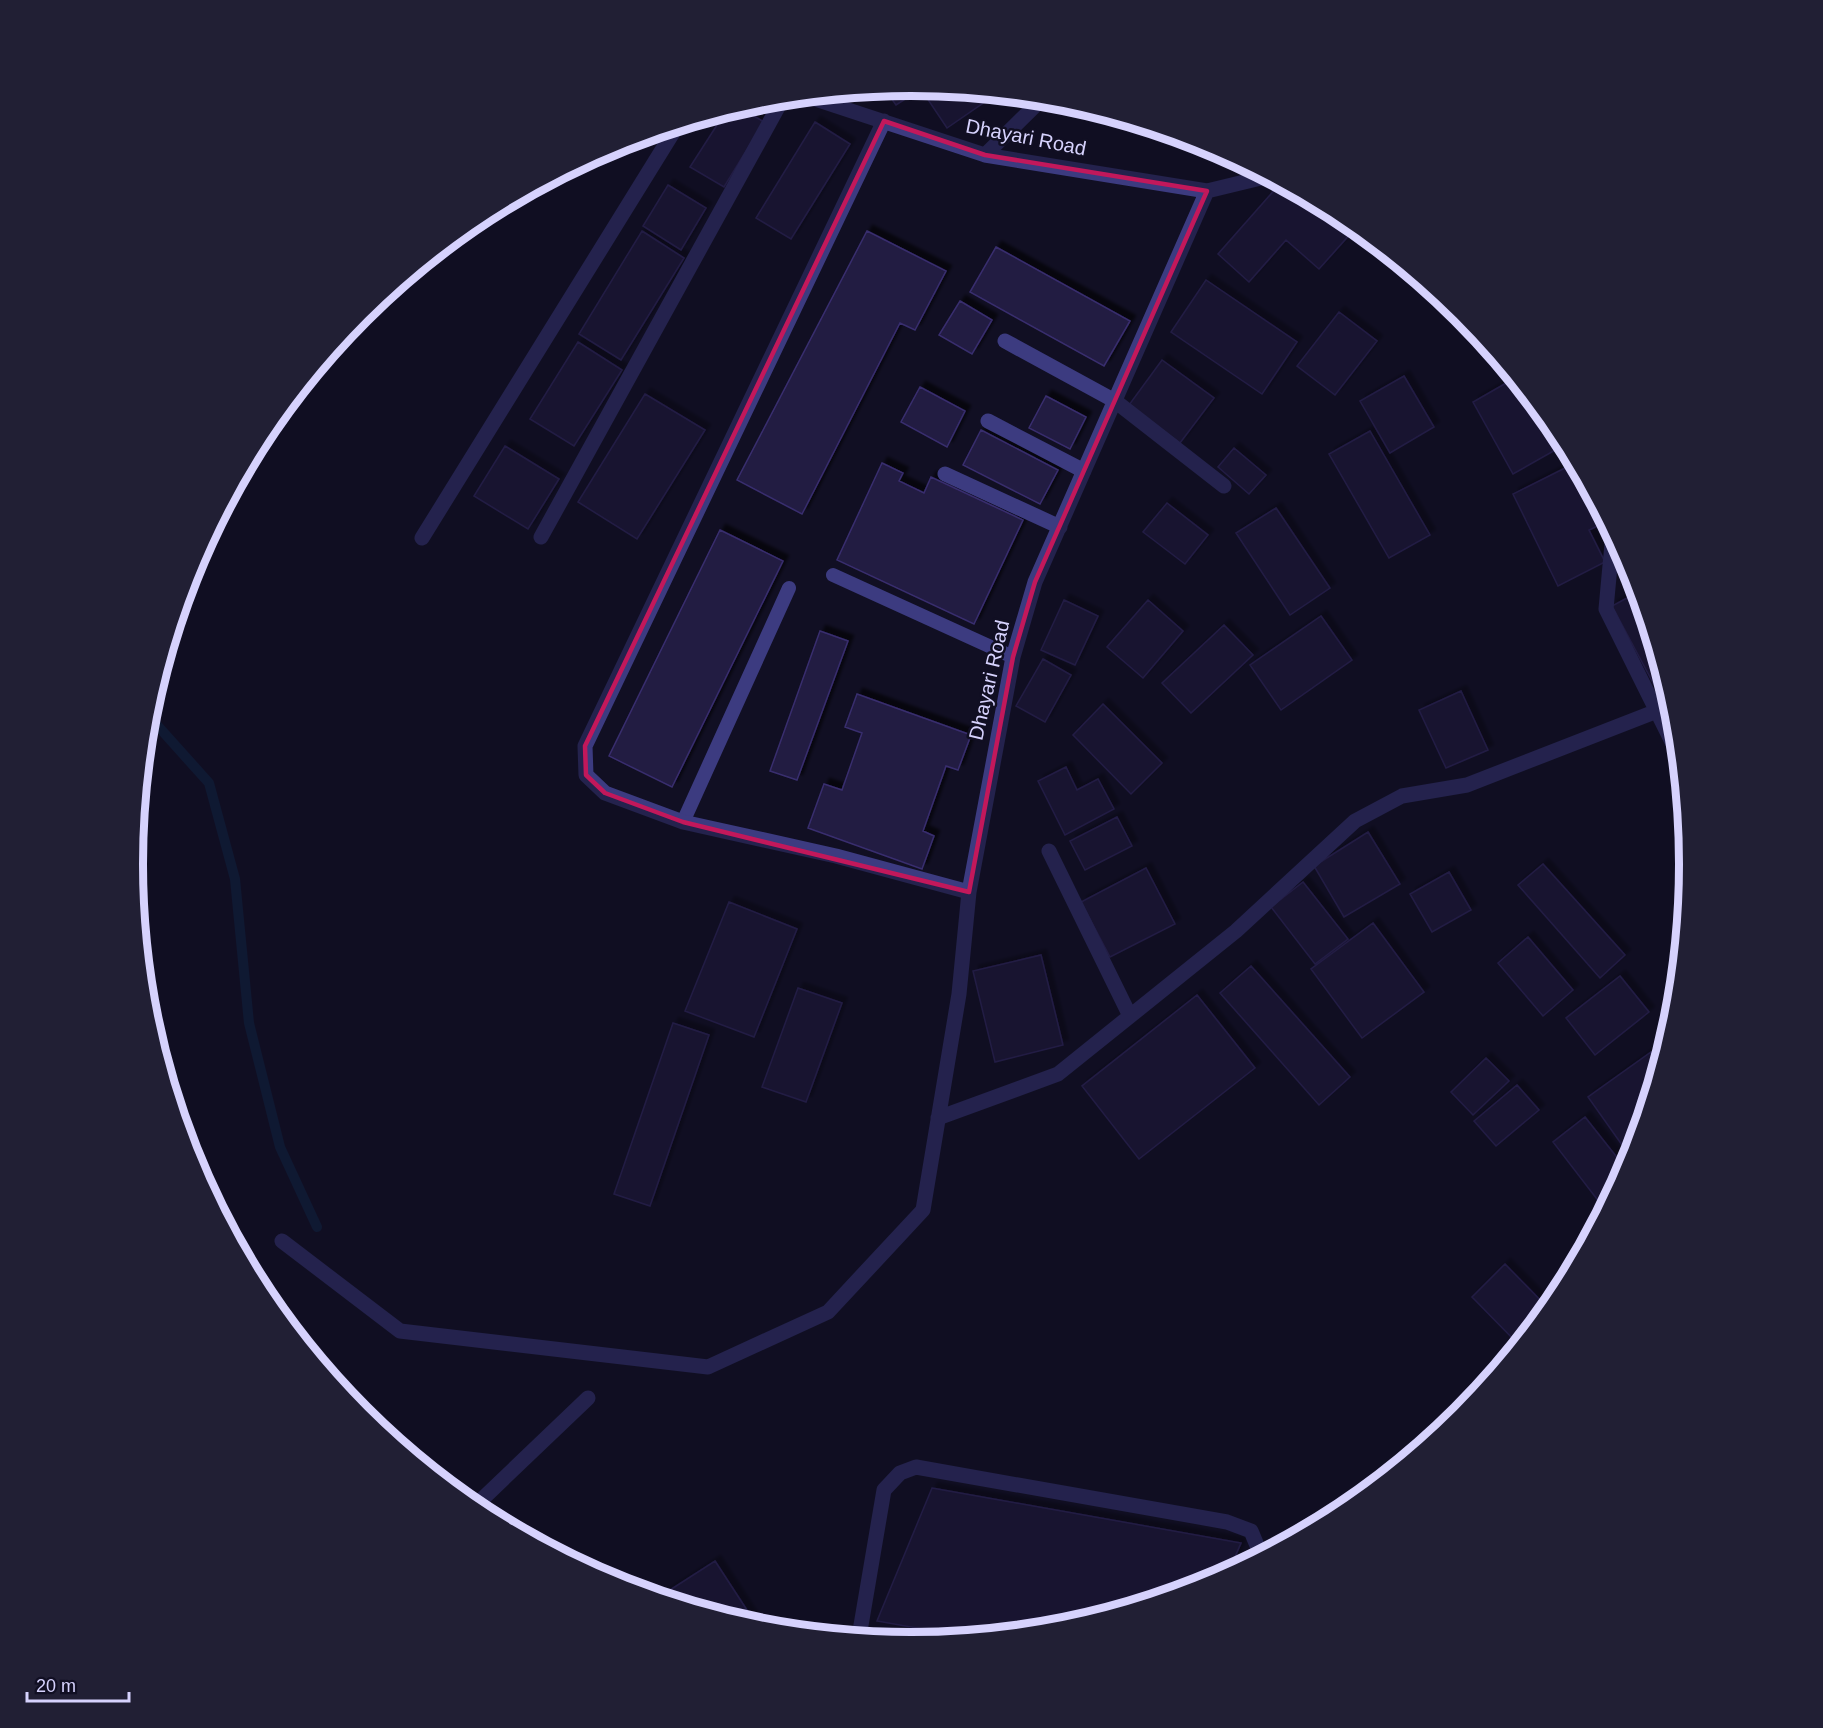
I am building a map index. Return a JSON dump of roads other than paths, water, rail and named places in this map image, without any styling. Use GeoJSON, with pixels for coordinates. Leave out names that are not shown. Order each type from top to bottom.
{"type":"FeatureCollection","features":[{"type":"Feature","properties":{"kind":"street","name":"Dhayari Road"},"geometry":{"type":"LineString","coordinates":[[824,102],[985,155],[1208,190],[1258,179]]}},
{"type":"Feature","properties":{"kind":"street"},"geometry":{"type":"LineString","coordinates":[[985,155],[1035,107]]}},
{"type":"Feature","properties":{"kind":"street"},"geometry":{"type":"LineString","coordinates":[[541,537],[777,109]]}},
{"type":"Feature","properties":{"kind":"street"},"geometry":{"type":"LineString","coordinates":[[884,121],[585,746],[585,775],[604,793],[683,822],[836,856],[969,892]]}},
{"type":"Feature","properties":{"kind":"street"},"geometry":{"type":"LineString","coordinates":[[422,538],[671,135]]}},
{"type":"Feature","properties":{"kind":"street","name":"Dhayari Road"},"geometry":{"type":"LineString","coordinates":[[282,1241],[400,1330],[708,1367],[828,1312],[923,1210],[959,994],[969,892],[1013,657],[1035,582],[1208,190]]}},
{"type":"Feature","properties":{"kind":"street"},"geometry":{"type":"LineString","coordinates":[[1005,341],[1115,401],[1224,486]]}},
{"type":"Feature","properties":{"kind":"street"},"geometry":{"type":"LineString","coordinates":[[988,421],[1084,471]]}},
{"type":"Feature","properties":{"kind":"street"},"geometry":{"type":"LineString","coordinates":[[945,474],[1060,527]]}},
{"type":"Feature","properties":{"kind":"street"},"geometry":{"type":"LineString","coordinates":[[1612,549],[1606,609],[1668,734]]}},
{"type":"Feature","properties":{"kind":"street"},"geometry":{"type":"LineString","coordinates":[[938,1118],[1058,1074],[1236,931],[1355,821],[1402,796],[1467,785],[1657,711]]}},
{"type":"Feature","properties":{"kind":"street"},"geometry":{"type":"LineString","coordinates":[[1049,851],[1130,1016]]}},
{"type":"Feature","properties":{"kind":"street"},"geometry":{"type":"LineString","coordinates":[[481,1500],[588,1398]]}},
{"type":"Feature","properties":{"kind":"street"},"geometry":{"type":"LineString","coordinates":[[860,1630],[884,1490],[900,1473],[916,1467],[1227,1522],[1251,1530],[1259,1549]]}},
{"type":"Feature","properties":{"kind":"lane"},"geometry":{"type":"LineString","coordinates":[[833,575],[1013,657]]}},
{"type":"Feature","properties":{"kind":"lane"},"geometry":{"type":"LineString","coordinates":[[683,822],[789,588]]}},
{"type":"Feature","properties":{"kind":"waterway"},"geometry":{"type":"LineString","coordinates":[[156,724],[209,783],[235,879],[249,1023],[280,1147],[317,1227]]}}]}
